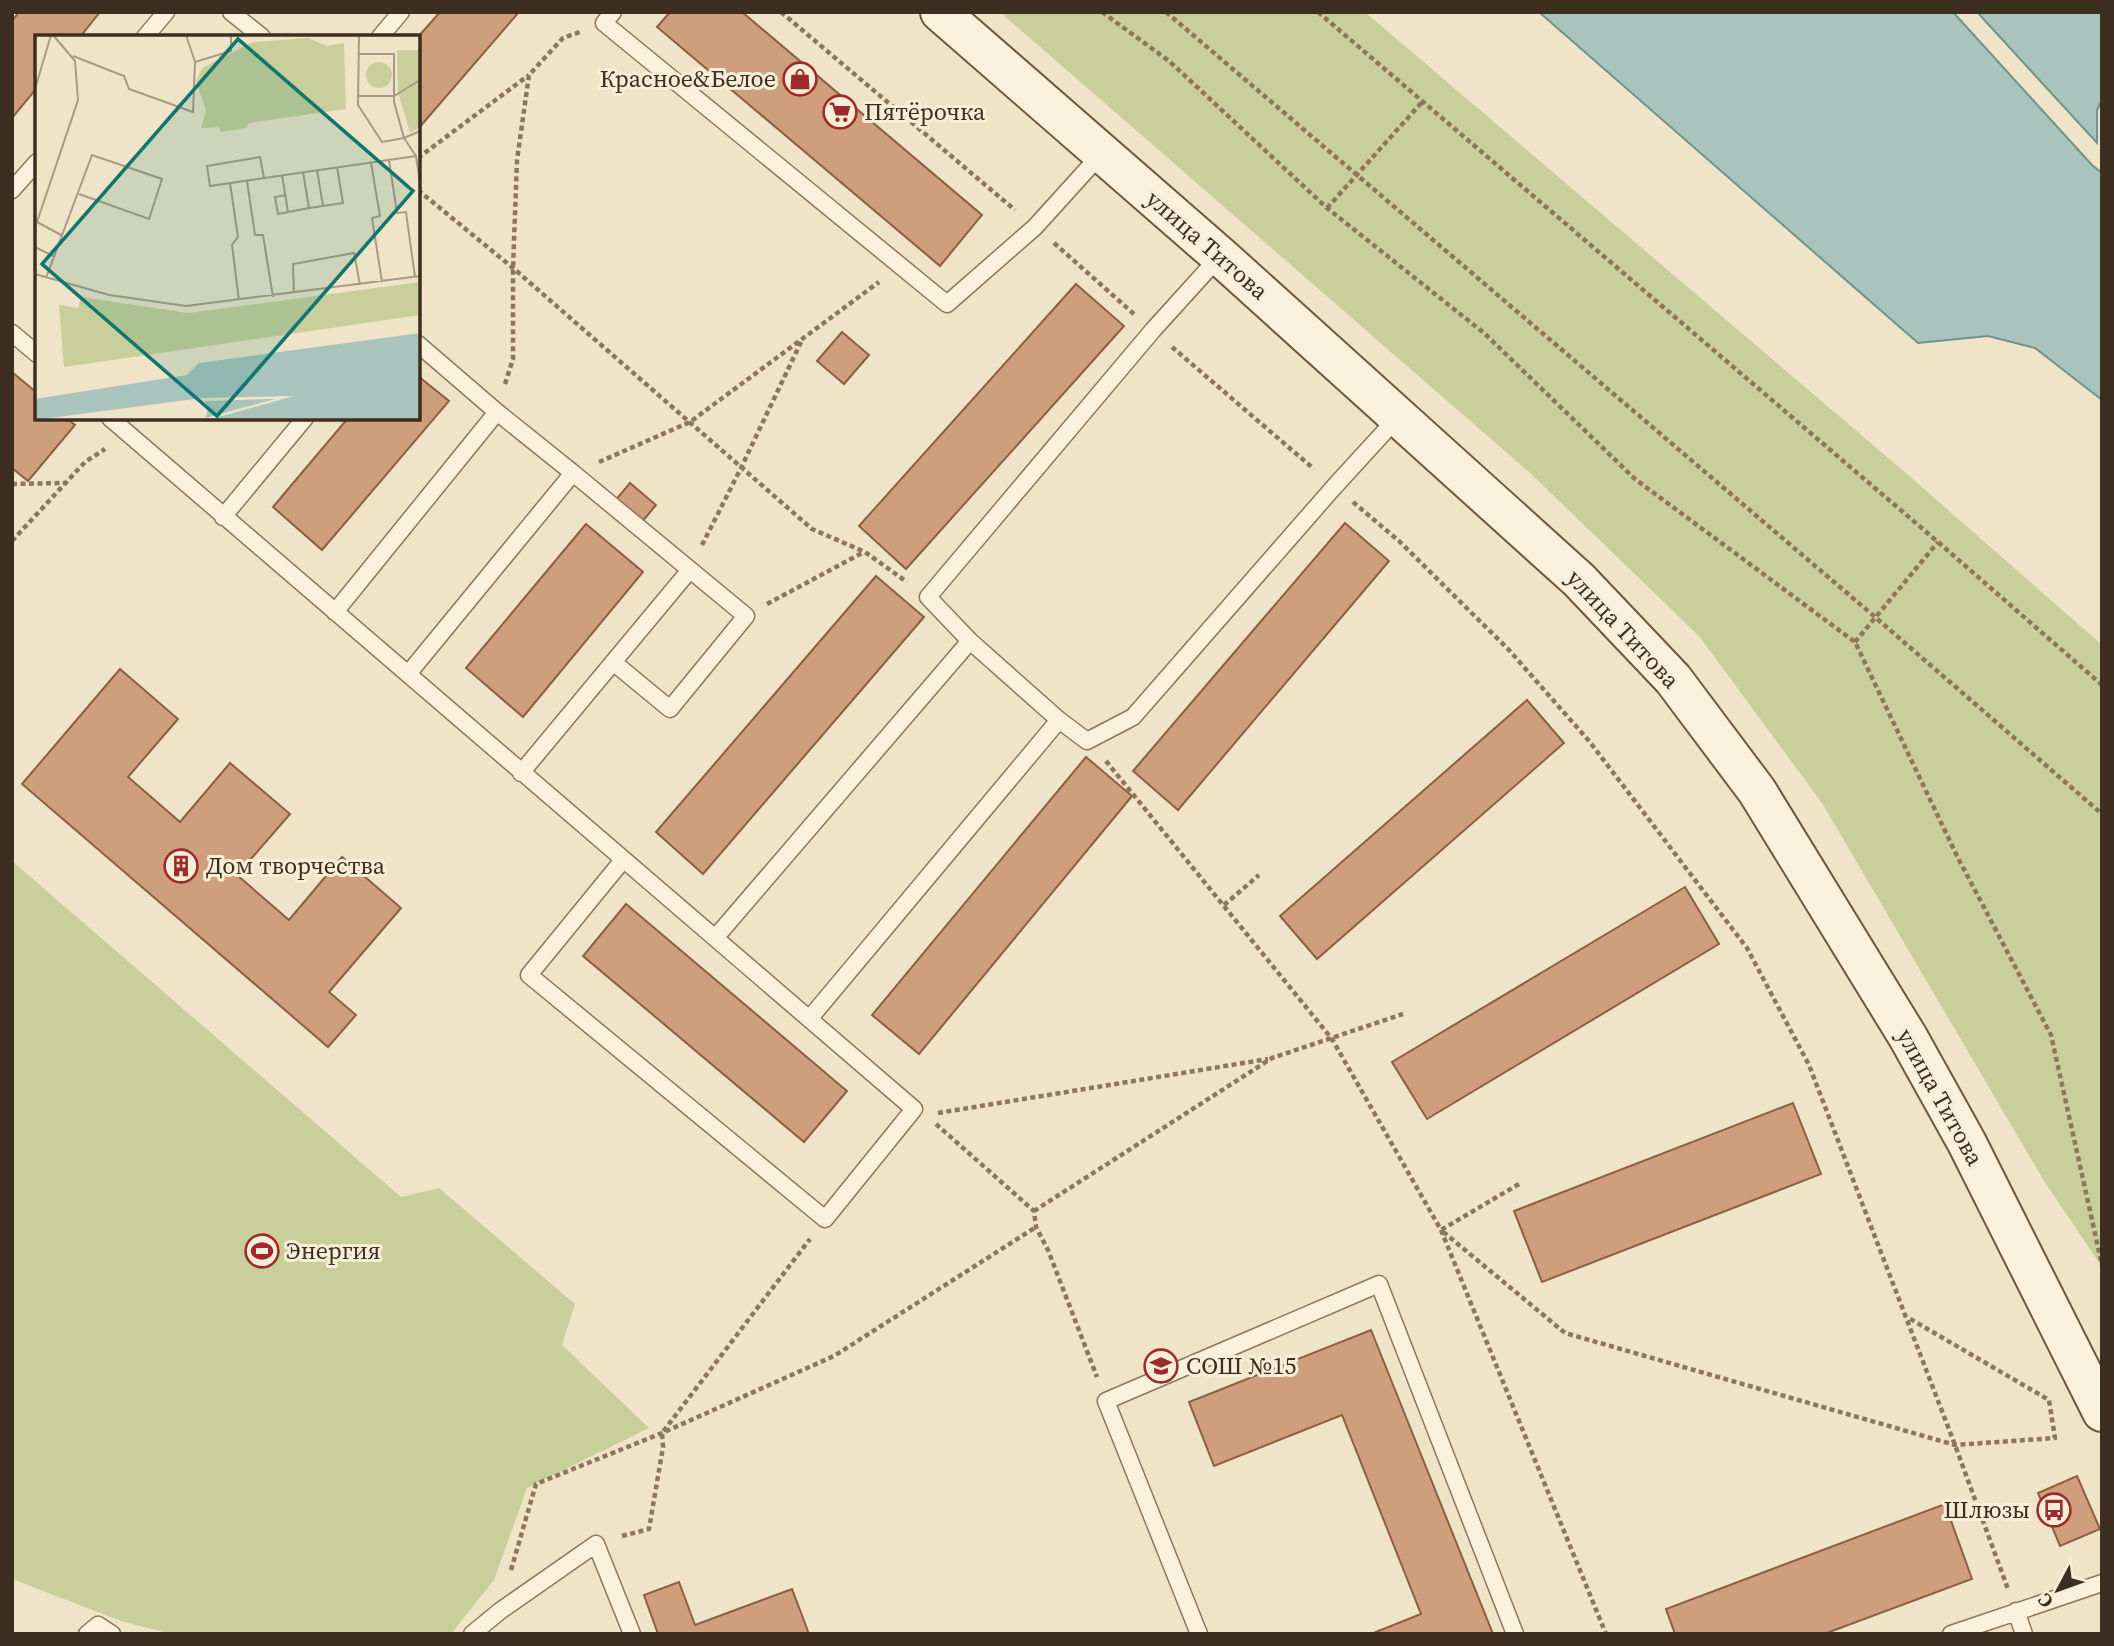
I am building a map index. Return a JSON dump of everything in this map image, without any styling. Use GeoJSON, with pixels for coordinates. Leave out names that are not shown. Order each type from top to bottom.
{"type":"FeatureCollection","features":[{"type":"Feature","properties":{"kind":"main road","name":"улица Титова"},"geometry":{"type":"LineString","coordinates":[[940,12],[1220,256],[1579,580],[1673,679],[1757,791],[1908,1037],[1960,1131],[2102,1412]]}},
{"type":"Feature","properties":{"kind":"lane"},"geometry":{"type":"LineString","coordinates":[[147,35],[166,12]]}},
{"type":"Feature","properties":{"kind":"lane"},"geometry":{"type":"LineString","coordinates":[[231,12],[260,35]]}},
{"type":"Feature","properties":{"kind":"lane"},"geometry":{"type":"LineString","coordinates":[[382,35],[401,12]]}},
{"type":"Feature","properties":{"kind":"lane"},"geometry":{"type":"LineString","coordinates":[[609,18],[947,304],[1035,227],[1102,153]]}},
{"type":"Feature","properties":{"kind":"lane"},"geometry":{"type":"LineString","coordinates":[[12,190],[35,164]]}},
{"type":"Feature","properties":{"kind":"lane"},"geometry":{"type":"LineString","coordinates":[[1220,256],[1153,330],[928,597],[970,641],[1059,720],[1087,741],[1133,717],[1334,487],[1399,417]]}},
{"type":"Feature","properties":{"kind":"lane"},"geometry":{"type":"LineString","coordinates":[[12,333],[35,352]]}},
{"type":"Feature","properties":{"kind":"lane"},"geometry":{"type":"LineString","coordinates":[[420,346],[746,616],[670,709],[613,662]]}},
{"type":"Feature","properties":{"kind":"lane"},"geometry":{"type":"LineString","coordinates":[[335,612],[497,412]]}},
{"type":"Feature","properties":{"kind":"lane"},"geometry":{"type":"LineString","coordinates":[[112,420],[521,773],[920,1112],[825,1219],[529,975],[623,860]]}},
{"type":"Feature","properties":{"kind":"lane"},"geometry":{"type":"LineString","coordinates":[[223,517],[303,420]]}},
{"type":"Feature","properties":{"kind":"lane"},"geometry":{"type":"LineString","coordinates":[[408,674],[573,473]]}},
{"type":"Feature","properties":{"kind":"lane"},"geometry":{"type":"LineString","coordinates":[[521,773],[689,571]]}},
{"type":"Feature","properties":{"kind":"lane"},"geometry":{"type":"LineString","coordinates":[[715,938],[970,641]]}},
{"type":"Feature","properties":{"kind":"lane"},"geometry":{"type":"LineString","coordinates":[[810,1018],[1059,720]]}},
{"type":"Feature","properties":{"kind":"lane"},"geometry":{"type":"LineString","coordinates":[[1199,1634],[1106,1401],[1379,1284],[1515,1634]]}},
{"type":"Feature","properties":{"kind":"lane"},"geometry":{"type":"LineString","coordinates":[[472,1634],[500,1611],[596,1544],[632,1634]]}},
{"type":"Feature","properties":{"kind":"lane"},"geometry":{"type":"LineString","coordinates":[[1951,1634],[2102,1583]]}},
{"type":"Feature","properties":{"kind":"lane"},"geometry":{"type":"LineString","coordinates":[[2016,1611],[2024,1634]]}},
{"type":"Feature","properties":{"kind":"lane"},"geometry":{"type":"LineString","coordinates":[[87,1634],[97,1625],[112,1634]]}},
{"type":"Feature","properties":{"kind":"path"},"geometry":{"type":"LineString","coordinates":[[780,12],[1035,227],[1399,541],[1509,650],[1589,741],[1746,948],[1809,1065],[2016,1611]]}},
{"type":"Feature","properties":{"kind":"path"},"geometry":{"type":"LineString","coordinates":[[1102,12],[1169,61],[1326,208],[1484,333],[1635,479],[1855,642],[1957,856],[2052,1035],[2102,1265]]}},
{"type":"Feature","properties":{"kind":"path"},"geometry":{"type":"LineString","coordinates":[[1166,12],[2102,814]]}},
{"type":"Feature","properties":{"kind":"path"},"geometry":{"type":"LineString","coordinates":[[1318,12],[1938,541],[2102,685]]}},
{"type":"Feature","properties":{"kind":"path"},"geometry":{"type":"LineString","coordinates":[[420,157],[529,75],[564,38],[609,18]]}},
{"type":"Feature","properties":{"kind":"path"},"geometry":{"type":"LineString","coordinates":[[497,412],[513,359],[517,160],[529,75]]}},
{"type":"Feature","properties":{"kind":"path"},"geometry":{"type":"LineString","coordinates":[[1326,208],[1423,101]]}},
{"type":"Feature","properties":{"kind":"path"},"geometry":{"type":"LineString","coordinates":[[420,192],[513,268],[812,529],[865,552],[928,597]]}},
{"type":"Feature","properties":{"kind":"path"},"geometry":{"type":"LineString","coordinates":[[573,473],[690,422],[901,265]]}},
{"type":"Feature","properties":{"kind":"path"},"geometry":{"type":"LineString","coordinates":[[689,571],[802,339]]}},
{"type":"Feature","properties":{"kind":"path"},"geometry":{"type":"LineString","coordinates":[[12,541],[85,461],[109,446],[123,430]]}},
{"type":"Feature","properties":{"kind":"path"},"geometry":{"type":"LineString","coordinates":[[12,484],[66,483]]}},
{"type":"Feature","properties":{"kind":"path"},"geometry":{"type":"LineString","coordinates":[[1855,642],[1938,541]]}},
{"type":"Feature","properties":{"kind":"path"},"geometry":{"type":"LineString","coordinates":[[746,616],[865,552]]}},
{"type":"Feature","properties":{"kind":"path"},"geometry":{"type":"LineString","coordinates":[[1087,741],[1117,772],[1332,1039],[1441,1230],[1606,1634]]}},
{"type":"Feature","properties":{"kind":"path"},"geometry":{"type":"LineString","coordinates":[[1224,905],[1259,875]]}},
{"type":"Feature","properties":{"kind":"path"},"geometry":{"type":"LineString","coordinates":[[920,1112],[1272,1058],[1403,1014]]}},
{"type":"Feature","properties":{"kind":"path"},"geometry":{"type":"LineString","coordinates":[[1034,1211],[1272,1058]]}},
{"type":"Feature","properties":{"kind":"path"},"geometry":{"type":"LineString","coordinates":[[920,1112],[1034,1211],[1036,1227],[1048,1250],[1106,1401]]}},
{"type":"Feature","properties":{"kind":"path"},"geometry":{"type":"LineString","coordinates":[[1441,1230],[1519,1184]]}},
{"type":"Feature","properties":{"kind":"path"},"geometry":{"type":"LineString","coordinates":[[596,1544],[649,1528],[663,1447],[662,1433],[825,1219]]}},
{"type":"Feature","properties":{"kind":"path"},"geometry":{"type":"LineString","coordinates":[[500,1611],[536,1484],[662,1433],[834,1356],[1036,1227]]}},
{"type":"Feature","properties":{"kind":"path"},"geometry":{"type":"LineString","coordinates":[[1441,1230],[1565,1333],[1955,1445],[2055,1438],[2049,1400],[1906,1317]]}},
{"type":"Feature","properties":{"kind":"green space"},"geometry":{"type":"Polygon","coordinates":[[[1000,12],[1365,12],[1907,474],[2102,645],[2102,1267],[2044,1181],[1822,803],[1699,636],[1529,472],[1000,12]]]}},
{"type":"Feature","properties":{"kind":"green space","name":"Энергия"},"geometry":{"type":"Polygon","coordinates":[[[12,861],[401,1197],[439,1188],[575,1304],[562,1345],[649,1428],[527,1488],[494,1580],[451,1634],[171,1634],[121,1621],[12,1579],[12,861]]]}},
{"type":"Feature","properties":{"kind":"water"},"geometry":{"type":"Polygon","coordinates":[[[1539,12],[1953,12],[2102,173],[2102,400],[2035,348],[1988,336],[1918,343],[1539,12]]]}},
{"type":"Feature","properties":{"kind":"water"},"geometry":{"type":"Polygon","coordinates":[[[1977,12],[2102,12],[2102,100],[2097,110],[2097,143],[1977,12]]]}},
{"type":"Feature","properties":{"kind":"building"},"geometry":{"type":"Polygon","coordinates":[[[19,12],[100,12],[82,35],[35,35],[35,90],[12,118],[12,21],[19,12]]]}},
{"type":"Feature","properties":{"kind":"building"},"geometry":{"type":"Polygon","coordinates":[[[440,12],[519,12],[420,127],[420,35],[440,12]]]}},
{"type":"Feature","properties":{"kind":"building"},"geometry":{"type":"Polygon","coordinates":[[[670,12],[742,12],[982,215],[940,266],[657,27],[670,12]]]}},
{"type":"Feature","properties":{"kind":"building"},"geometry":{"type":"Polygon","coordinates":[[[1076,284],[1124,326],[906,569],[859,526],[1076,284]]]}},
{"type":"Feature","properties":{"kind":"building"},"geometry":{"type":"Polygon","coordinates":[[[842,332],[869,355],[844,384],[817,361],[842,332]]]}},
{"type":"Feature","properties":{"kind":"building"},"geometry":{"type":"Polygon","coordinates":[[[12,372],[35,391],[35,420],[69,420],[75,425],[28,481],[12,468],[12,372]]]}},
{"type":"Feature","properties":{"kind":"building"},"geometry":{"type":"Polygon","coordinates":[[[420,378],[449,401],[322,550],[273,507],[346,420],[420,420],[420,378]]]}},
{"type":"Feature","properties":{"kind":"building"},"geometry":{"type":"Polygon","coordinates":[[[630,483],[656,505],[641,523],[614,502],[630,483]]]}},
{"type":"Feature","properties":{"kind":"building"},"geometry":{"type":"Polygon","coordinates":[[[1345,523],[1389,561],[1178,810],[1133,771],[1345,523]]]}},
{"type":"Feature","properties":{"kind":"building"},"geometry":{"type":"Polygon","coordinates":[[[586,524],[643,572],[523,717],[466,668],[586,524]]]}},
{"type":"Feature","properties":{"kind":"building"},"geometry":{"type":"Polygon","coordinates":[[[876,576],[924,617],[703,874],[656,832],[876,576]]]}},
{"type":"Feature","properties":{"kind":"building","name":"Дом творчества"},"geometry":{"type":"Polygon","coordinates":[[[120,669],[178,719],[128,777],[180,822],[230,763],[290,814],[237,875],[289,920],[342,857],[401,908],[329,992],[356,1015],[328,1047],[22,784],[120,669]]]}},
{"type":"Feature","properties":{"kind":"building"},"geometry":{"type":"Polygon","coordinates":[[[1527,700],[1564,743],[1317,959],[1280,916],[1527,700]]]}},
{"type":"Feature","properties":{"kind":"building"},"geometry":{"type":"Polygon","coordinates":[[[1086,757],[1132,796],[919,1054],[872,1015],[1086,757]]]}},
{"type":"Feature","properties":{"kind":"building"},"geometry":{"type":"Polygon","coordinates":[[[1685,887],[1719,944],[1427,1119],[1392,1062],[1685,887]]]}},
{"type":"Feature","properties":{"kind":"building"},"geometry":{"type":"Polygon","coordinates":[[[626,904],[847,1091],[804,1142],[583,956],[626,904]]]}},
{"type":"Feature","properties":{"kind":"building"},"geometry":{"type":"Polygon","coordinates":[[[1793,1103],[1821,1174],[1542,1282],[1514,1211],[1793,1103]]]}},
{"type":"Feature","properties":{"kind":"building"},"geometry":{"type":"Polygon","coordinates":[[[1371,1330],[1493,1634],[1371,1634],[1421,1614],[1342,1415],[1214,1466],[1189,1402],[1371,1330]]]}},
{"type":"Feature","properties":{"kind":"building"},"geometry":{"type":"Polygon","coordinates":[[[2077,1476],[2100,1529],[2060,1546],[2038,1493],[2077,1476]]]}},
{"type":"Feature","properties":{"kind":"building"},"geometry":{"type":"Polygon","coordinates":[[[1945,1504],[1972,1579],[1824,1634],[1675,1634],[1666,1609],[1945,1504]]]}},
{"type":"Feature","properties":{"kind":"building"},"geometry":{"type":"Polygon","coordinates":[[[679,1582],[695,1625],[792,1589],[809,1634],[658,1634],[644,1595],[679,1582]]]}},
{"type":"Feature","properties":{"kind":"place","name":"Красное&Белое"},"geometry":{"type":"Point","coordinates":[800,79]}},
{"type":"Feature","properties":{"kind":"place","name":"Пятёрочка"},"geometry":{"type":"Point","coordinates":[840,112]}},
{"type":"Feature","properties":{"kind":"place","name":"Дом творчества"},"geometry":{"type":"Point","coordinates":[181,866]}},
{"type":"Feature","properties":{"kind":"place","name":"Энергия"},"geometry":{"type":"Point","coordinates":[262,1251]}},
{"type":"Feature","properties":{"kind":"place","name":"СОШ №15"},"geometry":{"type":"Point","coordinates":[1161,1366]}},
{"type":"Feature","properties":{"kind":"place","name":"Шлюзы"},"geometry":{"type":"Point","coordinates":[2054,1510]}}]}
